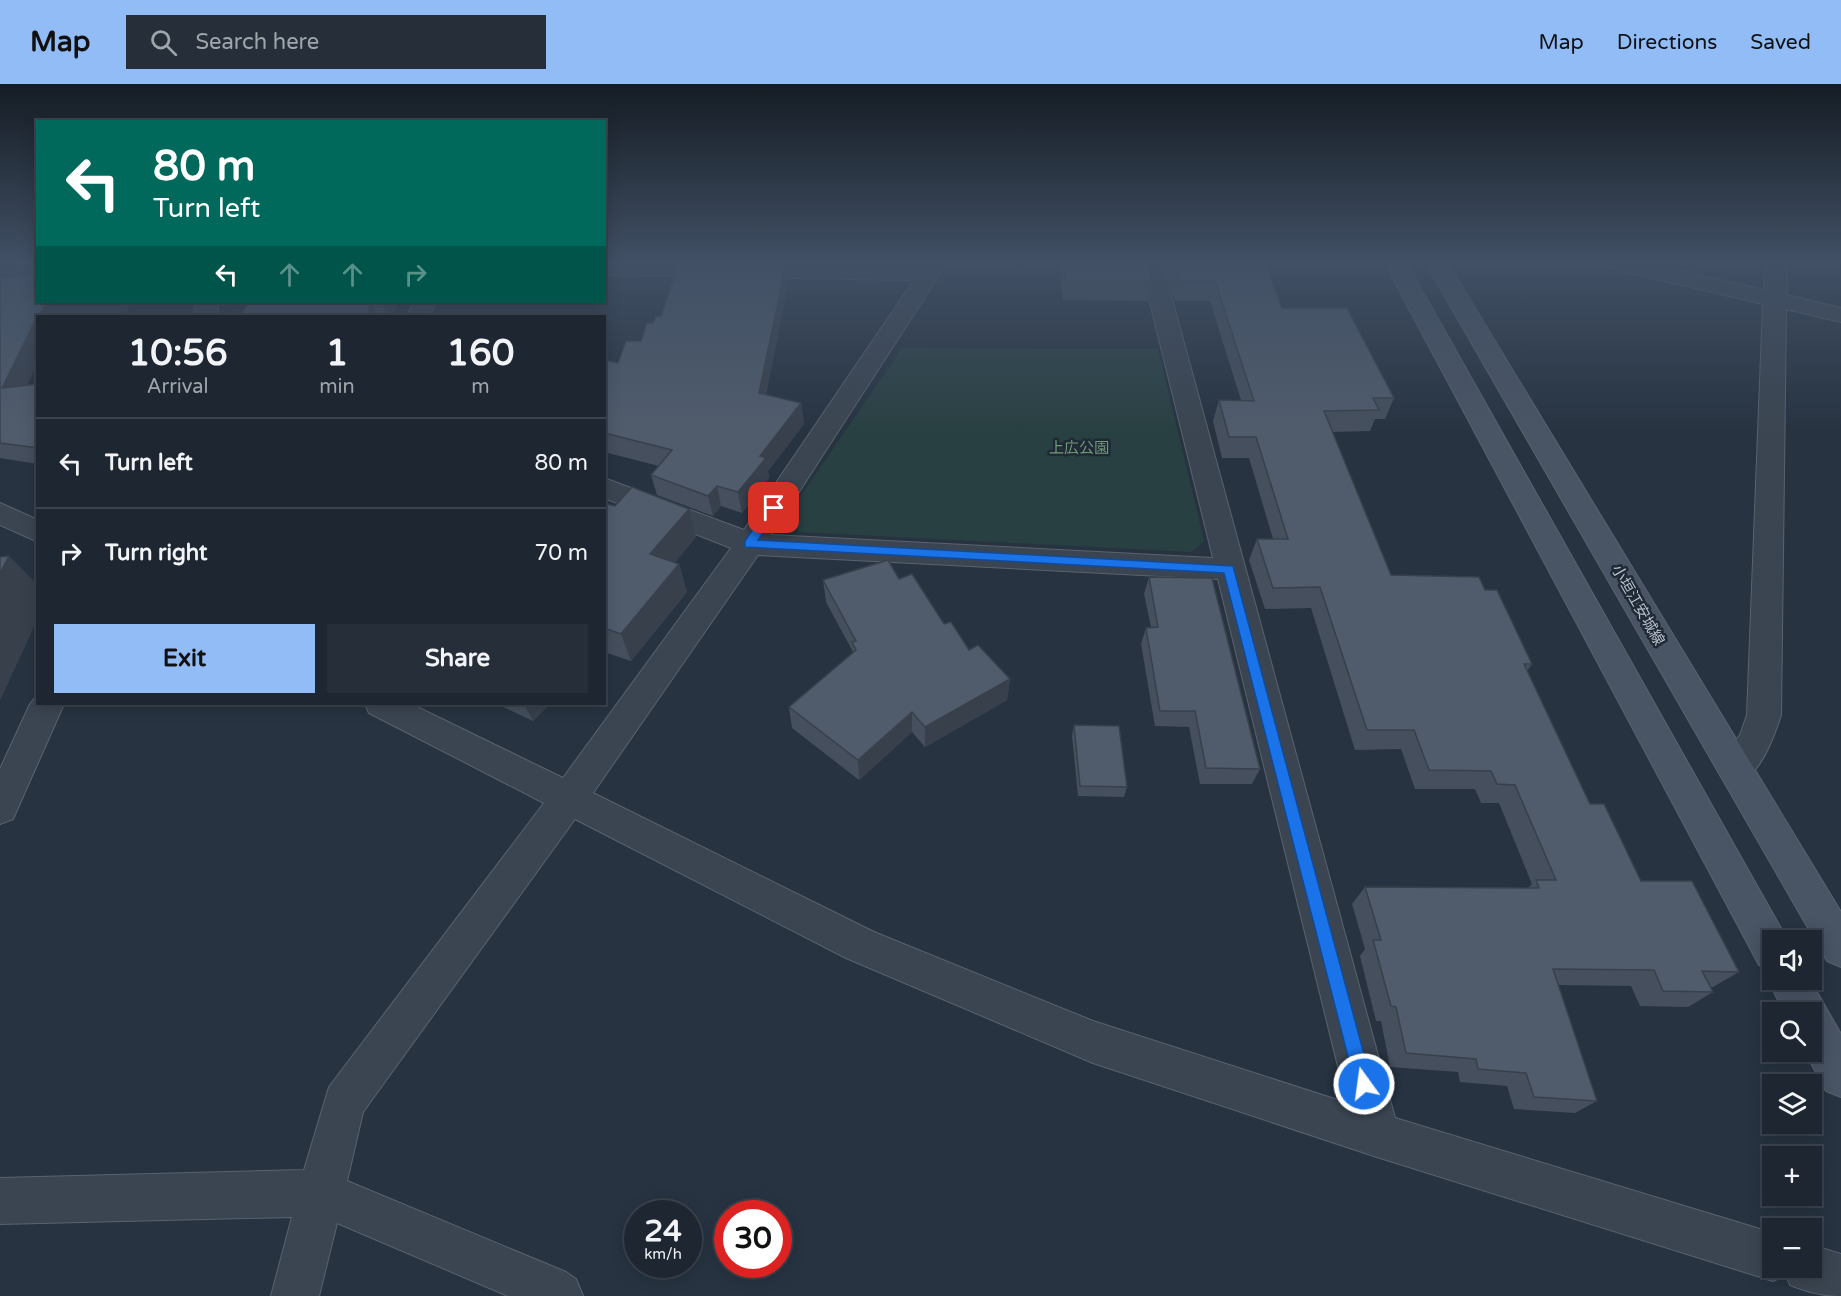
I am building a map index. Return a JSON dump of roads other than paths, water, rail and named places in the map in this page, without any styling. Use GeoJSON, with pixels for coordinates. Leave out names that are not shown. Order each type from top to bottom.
{"type":"FeatureCollection","features":[{"type":"Feature","properties":{"kind":"main road"},"geometry":{"type":"LineString","coordinates":[[1426,319],[1762,932]]}},
{"type":"Feature","properties":{"kind":"main road","name":"小垣江安城線"},"geometry":{"type":"LineString","coordinates":[[1469,319],[1841,948]]}},
{"type":"Feature","properties":{"kind":"main road"},"geometry":{"type":"LineString","coordinates":[[1822,1041],[1841,1076]]}},
{"type":"Feature","properties":{"kind":"street"},"geometry":{"type":"LineString","coordinates":[[295,1296],[344,1102],[570,797],[750,544],[896,319]]}},
{"type":"Feature","properties":{"kind":"street"},"geometry":{"type":"LineString","coordinates":[[1166,319],[1377,1135]]}},
{"type":"Feature","properties":{"kind":"street"},"geometry":{"type":"LineString","coordinates":[[1734,768],[1755,742],[1764,715],[1775,319]]}},
{"type":"Feature","properties":{"kind":"street"},"geometry":{"type":"LineString","coordinates":[[606,488],[750,544],[1229,569]]}},
{"type":"Feature","properties":{"kind":"street"},"geometry":{"type":"LineString","coordinates":[[0,513],[36,531]]}},
{"type":"Feature","properties":{"kind":"street"},"geometry":{"type":"LineString","coordinates":[[0,808],[47,705]]}},
{"type":"Feature","properties":{"kind":"street"},"geometry":{"type":"LineString","coordinates":[[383,705],[870,949],[1093,1042],[1377,1135],[1762,1254]]}},
{"type":"Feature","properties":{"kind":"street"},"geometry":{"type":"LineString","coordinates":[[0,1201],[321,1196],[549,1289],[559,1296]]}},
{"type":"Feature","properties":{"kind":"street"},"geometry":{"type":"LineString","coordinates":[[1822,1272],[1841,1278]]}},
{"type":"Feature","properties":{"kind":"park label","name":"上広公園"},"geometry":{"type":"Point","coordinates":[1079,448]}}]}
